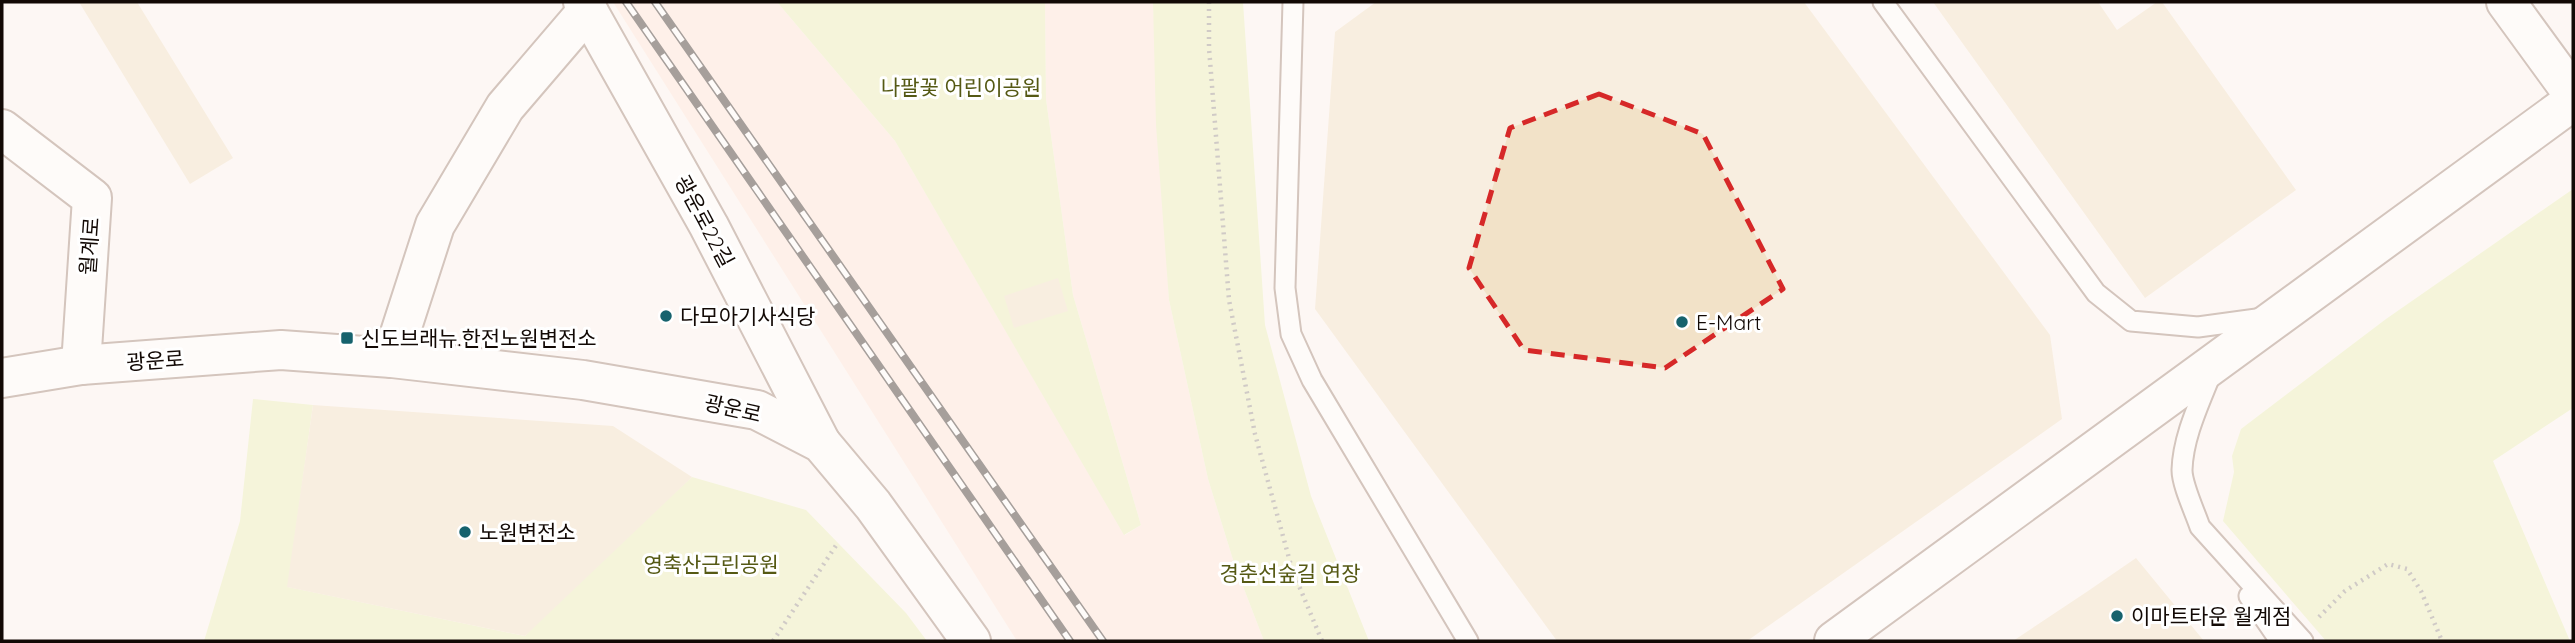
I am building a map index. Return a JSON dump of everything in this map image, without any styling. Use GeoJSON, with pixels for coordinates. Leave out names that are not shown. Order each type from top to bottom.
{"type":"FeatureCollection","features":[{"type":"Feature","properties":{"kind":"street"},"geometry":{"type":"LineString","coordinates":[[2506,2],[2573,94]]}},
{"type":"Feature","properties":{"kind":"street"},"geometry":{"type":"LineString","coordinates":[[392,358],[435,225],[505,107],[585,6]]}},
{"type":"Feature","properties":{"kind":"street","name":"광운로22길"},"geometry":{"type":"LineString","coordinates":[[585,6],[709,226],[821,443]]}},
{"type":"Feature","properties":{"kind":"street"},"geometry":{"type":"LineString","coordinates":[[1834,641],[2573,101]]}},
{"type":"Feature","properties":{"kind":"street","name":"월계로"},"geometry":{"type":"LineString","coordinates":[[2,129],[92,198],[81,365]]}},
{"type":"Feature","properties":{"kind":"street","name":"광운로"},"geometry":{"type":"LineString","coordinates":[[2,378],[81,365],[281,350],[392,358],[583,380],[757,410],[821,443],[873,505],[971,641]]}},
{"type":"Feature","properties":{"kind":"lane"},"geometry":{"type":"LineString","coordinates":[[1293,2],[1285,288],[1291,334],[1312,380],[1468,641]]}},
{"type":"Feature","properties":{"kind":"lane"},"geometry":{"type":"LineString","coordinates":[[1882,2],[2096,293],[2131,321],[2198,327],[2278,316]]}},
{"type":"Feature","properties":{"kind":"lane"},"geometry":{"type":"LineString","coordinates":[[2217,360],[2190,427],[2182,472],[2200,527],[2280,641]]}},
{"type":"Feature","properties":{"kind":"lane"},"geometry":{"type":"LineString","coordinates":[[2200,527],[2303,641]]}},
{"type":"Feature","properties":{"kind":"path"},"geometry":{"type":"LineString","coordinates":[[1209,2],[1209,48],[1229,300],[1255,434],[1292,569],[1322,641]]}},
{"type":"Feature","properties":{"kind":"path"},"geometry":{"type":"LineString","coordinates":[[773,641],[837,544]]}},
{"type":"Feature","properties":{"kind":"path"},"geometry":{"type":"LineString","coordinates":[[2319,617],[2345,591],[2388,564],[2407,569],[2421,591],[2442,641]]}},
{"type":"Feature","properties":{"kind":"highlighted area"},"geometry":{"type":"Polygon","coordinates":[[[1599,94],[1703,134],[1783,289],[1665,368],[1524,350],[1469,268],[1510,128],[1599,94]]]}},
{"type":"Feature","properties":{"kind":"shaded area"},"geometry":{"type":"Polygon","coordinates":[[[613,2],[777,2],[895,141],[1125,535],[1141,525],[1073,295],[1046,99],[1045,2],[1153,2],[1169,300],[1208,479],[1234,563],[1264,641],[1017,641],[613,2]]]}},
{"type":"Feature","properties":{"kind":"green space","name":"나팔꽃 어린이공원"},"geometry":{"type":"Polygon","coordinates":[[[777,2],[1045,2],[1046,99],[1073,295],[1141,525],[1124,535],[895,141],[777,2]]]}},
{"type":"Feature","properties":{"kind":"green space","name":"경춘선숲길 연장"},"geometry":{"type":"Polygon","coordinates":[[[1153,2],[1243,2],[1265,325],[1311,496],[1369,641],[1264,641],[1234,563],[1208,479],[1169,300],[1156,125],[1153,2]]]}},
{"type":"Feature","properties":{"kind":"green space"},"geometry":{"type":"Polygon","coordinates":[[[2573,189],[2573,408],[2493,461],[2570,641],[2326,641],[2223,521],[2234,472],[2232,456],[2241,429],[2386,319],[2573,189]]]}},
{"type":"Feature","properties":{"kind":"green space","name":"영축산근린공원"},"geometry":{"type":"Polygon","coordinates":[[[253,399],[313,405],[288,587],[525,636],[562,594],[692,477],[806,510],[906,613],[927,641],[204,641],[240,521],[253,399]]]}},
{"type":"Feature","properties":{"kind":"building"},"geometry":{"type":"Polygon","coordinates":[[[79,2],[137,2],[233,158],[190,184],[79,2]]]}},
{"type":"Feature","properties":{"kind":"building","name":"E-Mart"},"geometry":{"type":"Polygon","coordinates":[[[1376,2],[1804,2],[2050,335],[2062,419],[1747,641],[1557,641],[1315,309],[1335,32],[1376,2]]]}},
{"type":"Feature","properties":{"kind":"building"},"geometry":{"type":"Polygon","coordinates":[[[1933,2],[2098,2],[2117,30],[2157,2],[2162,2],[2296,190],[2145,298],[1933,2]]]}},
{"type":"Feature","properties":{"kind":"building"},"geometry":{"type":"Polygon","coordinates":[[[1058,278],[1068,311],[1014,328],[1004,296],[1058,278]]]}},
{"type":"Feature","properties":{"kind":"building","name":"노원변전소"},"geometry":{"type":"Polygon","coordinates":[[[313,405],[613,426],[692,477],[525,636],[287,587],[313,405]]]}},
{"type":"Feature","properties":{"kind":"building","name":"이마트타운 월계점"},"geometry":{"type":"Polygon","coordinates":[[[2136,558],[2204,641],[2013,641],[2088,591],[2136,558]]]}},
{"type":"Feature","properties":{"kind":"railway"},"geometry":{"type":"LineString","coordinates":[[626,2],[1070,641]]}},
{"type":"Feature","properties":{"kind":"railway"},"geometry":{"type":"LineString","coordinates":[[655,2],[1103,641]]}},
{"type":"Feature","properties":{"kind":"place","name":"다모아기사식당"},"geometry":{"type":"Point","coordinates":[666,316]}},
{"type":"Feature","properties":{"kind":"place","name":"E-Mart"},"geometry":{"type":"Point","coordinates":[1682,322]}},
{"type":"Feature","properties":{"kind":"place","name":"신도브래뉴.한전노원변전소"},"geometry":{"type":"Point","coordinates":[347,338]}},
{"type":"Feature","properties":{"kind":"place","name":"노원변전소"},"geometry":{"type":"Point","coordinates":[465,532]}},
{"type":"Feature","properties":{"kind":"place","name":"이마트타운 월계점"},"geometry":{"type":"Point","coordinates":[2117,616]}}]}
